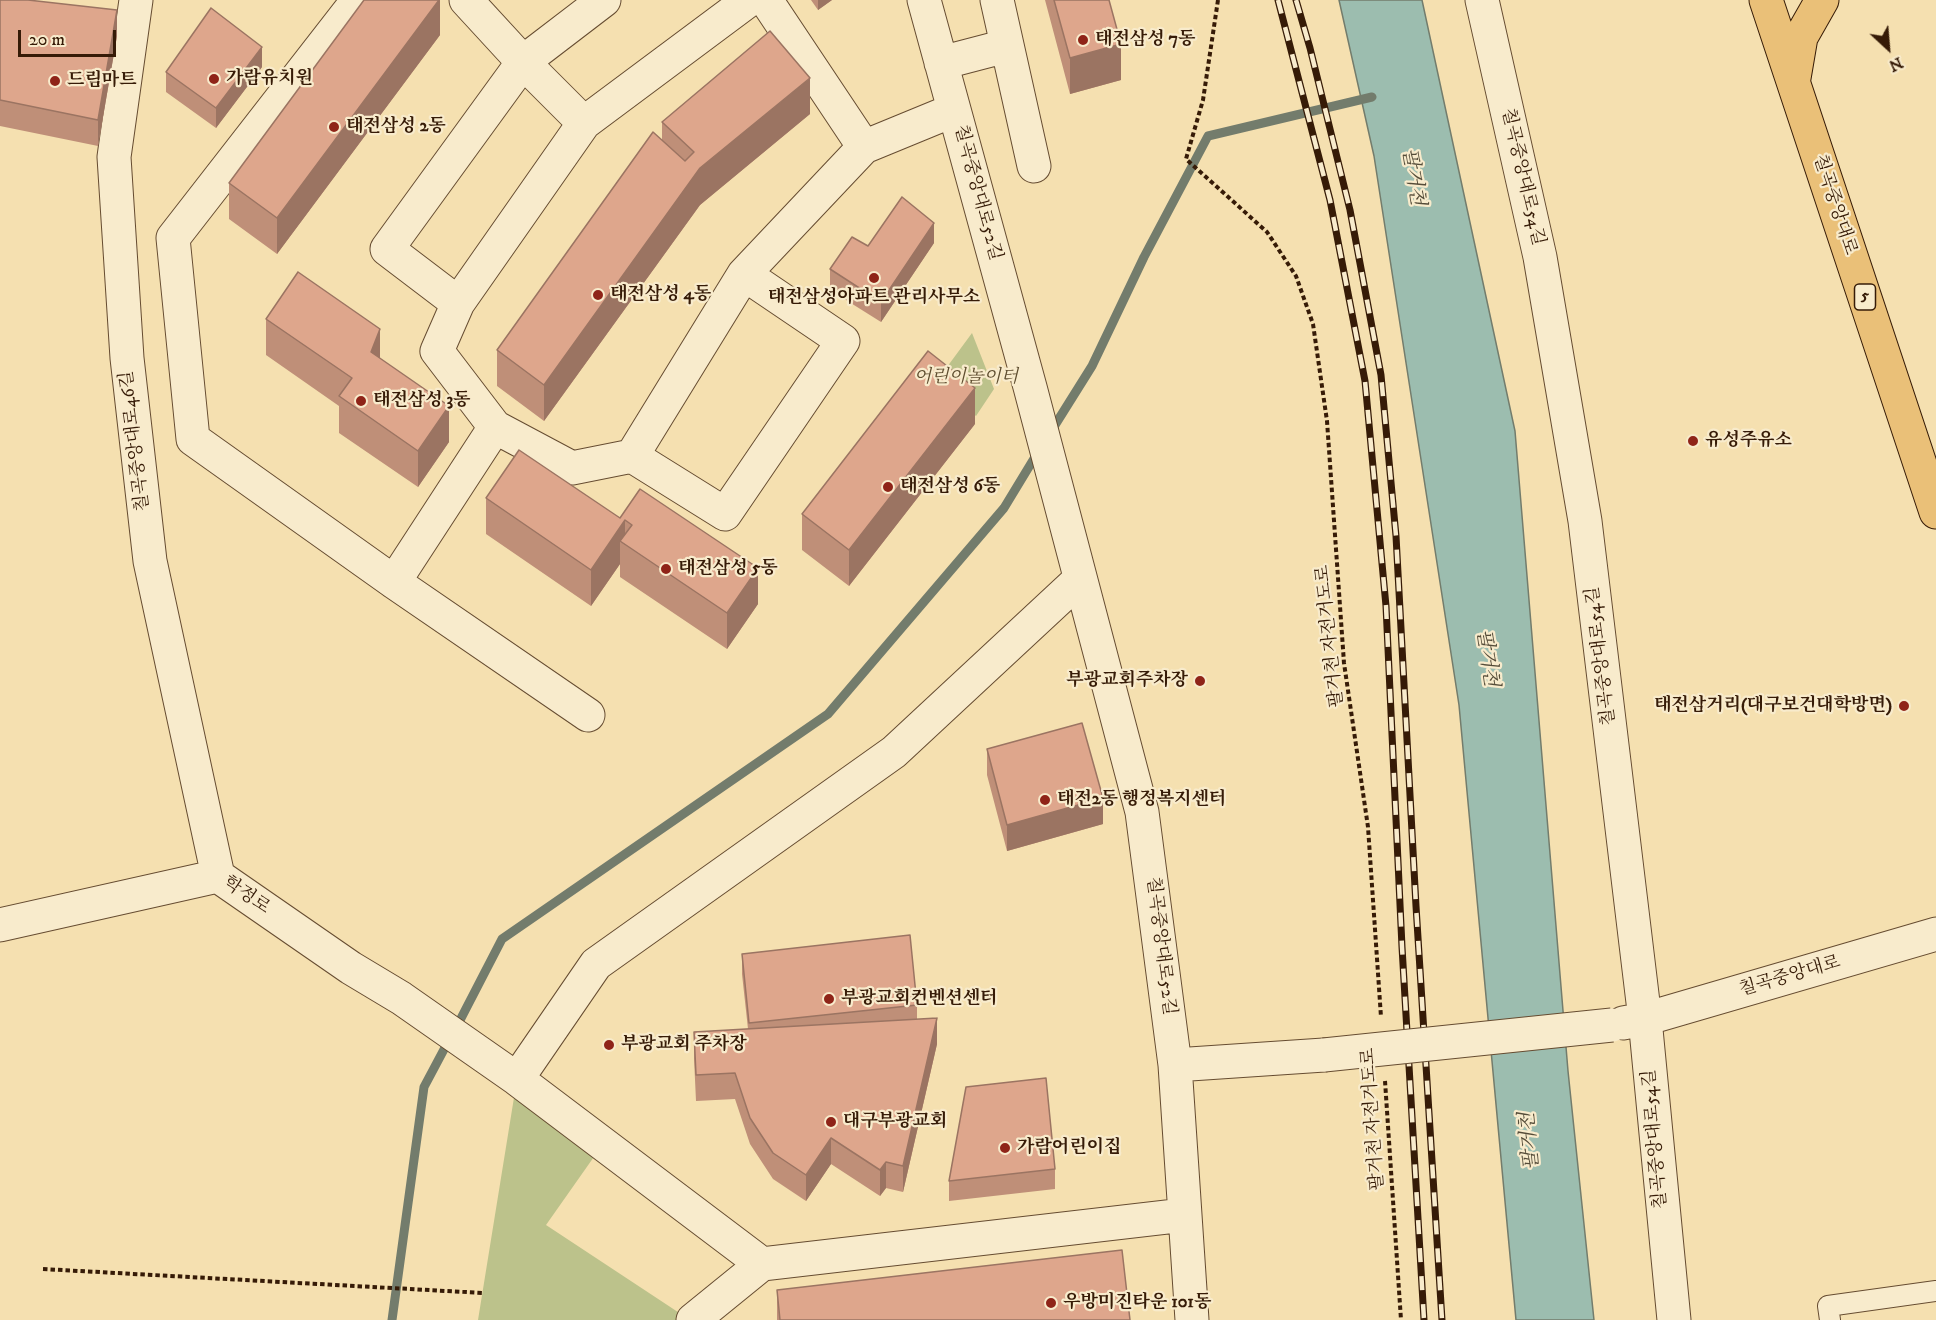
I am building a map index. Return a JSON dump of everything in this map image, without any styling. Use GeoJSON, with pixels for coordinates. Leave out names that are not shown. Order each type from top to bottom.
{"type":"FeatureCollection","features":[{"type":"Feature","properties":{"kind":"main road","name":"칠곡중앙대로"},"geometry":{"type":"LineString","coordinates":[[1766,0],[1936,512]]}},
{"type":"Feature","properties":{"kind":"main road"},"geometry":{"type":"LineString","coordinates":[[1794,82],[1801,37],[1822,0]]}},
{"type":"Feature","properties":{"kind":"street","name":"칠곡중앙대로46길"},"geometry":{"type":"LineString","coordinates":[[136,0],[114,157],[127,358],[150,561],[218,876]]}},
{"type":"Feature","properties":{"kind":"street"},"geometry":{"type":"LineString","coordinates":[[358,0],[173,238],[193,439],[394,582],[588,715]]}},
{"type":"Feature","properties":{"kind":"street"},"geometry":{"type":"LineString","coordinates":[[466,0],[584,123]]}},
{"type":"Feature","properties":{"kind":"street"},"geometry":{"type":"LineString","coordinates":[[458,303],[387,249],[523,62],[604,0]]}},
{"type":"Feature","properties":{"kind":"street"},"geometry":{"type":"LineString","coordinates":[[744,274],[843,341],[725,514],[632,456],[572,468],[495,427],[437,351],[458,303],[584,123],[749,0]]}},
{"type":"Feature","properties":{"kind":"street"},"geometry":{"type":"LineString","coordinates":[[766,0],[864,147]]}},
{"type":"Feature","properties":{"kind":"street","name":"칠곡중앙대로52길"},"geometry":{"type":"LineString","coordinates":[[924,0],[1030,387],[1142,812],[1175,1065],[1192,1320]]}},
{"type":"Feature","properties":{"kind":"street"},"geometry":{"type":"LineString","coordinates":[[997,0],[1034,166]]}},
{"type":"Feature","properties":{"kind":"street","name":"칠곡중앙대로54길"},"geometry":{"type":"LineString","coordinates":[[1482,0],[1540,257],[1585,521],[1645,1019],[1674,1320]]}},
{"type":"Feature","properties":{"kind":"street"},"geometry":{"type":"LineString","coordinates":[[941,63],[1006,46]]}},
{"type":"Feature","properties":{"kind":"street"},"geometry":{"type":"LineString","coordinates":[[632,456],[744,274],[864,147],[954,110]]}},
{"type":"Feature","properties":{"kind":"street"},"geometry":{"type":"LineString","coordinates":[[394,582],[495,427]]}},
{"type":"Feature","properties":{"kind":"street"},"geometry":{"type":"LineString","coordinates":[[517,1080],[596,964],[894,752],[1079,580]]}},
{"type":"Feature","properties":{"kind":"street","name":"학정로"},"geometry":{"type":"LineString","coordinates":[[0,925],[218,876],[351,968],[401,998],[517,1080],[762,1264]]}},
{"type":"Feature","properties":{"kind":"street","name":"칠곡중앙대로"},"geometry":{"type":"LineString","coordinates":[[1175,1065],[1324,1055],[1612,1025],[1645,1019],[1936,934]]}},
{"type":"Feature","properties":{"kind":"street"},"geometry":{"type":"LineString","coordinates":[[693,1320],[762,1264],[1184,1215]]}},
{"type":"Feature","properties":{"kind":"lane"},"geometry":{"type":"LineString","coordinates":[[1830,1320],[1828,1306],[1936,1291]]}},
{"type":"Feature","properties":{"kind":"path","name":"팔거천 자전거도로"},"geometry":{"type":"LineString","coordinates":[[1218,0],[1203,100],[1185,159],[1267,232],[1296,276],[1313,324],[1327,421],[1344,663],[1368,827],[1381,1019]]}},
{"type":"Feature","properties":{"kind":"path","name":"팔거천 자전거도로"},"geometry":{"type":"LineString","coordinates":[[1385,1077],[1401,1320]]}},
{"type":"Feature","properties":{"kind":"path"},"geometry":{"type":"LineString","coordinates":[[43,1269],[483,1293]]}},
{"type":"Feature","properties":{"kind":"green space","name":"어린이놀이터"},"geometry":{"type":"Polygon","coordinates":[[[972,333],[994,389],[976,416],[936,382],[972,333]]]}},
{"type":"Feature","properties":{"kind":"green space"},"geometry":{"type":"Polygon","coordinates":[[[517,1079],[603,1144],[546,1225],[690,1320],[478,1320],[517,1079]]]}},
{"type":"Feature","properties":{"kind":"water","name":"팔거천"},"geometry":{"type":"Polygon","coordinates":[[[1339,0],[1422,0],[1515,431],[1568,1071],[1594,1320],[1516,1320],[1459,705],[1374,156],[1339,0]]]}},
{"type":"Feature","properties":{"kind":"building","name":"드림마트"},"geometry":{"type":"Polygon","coordinates":[[[0,0],[28,0],[117,10],[98,120],[0,100],[0,0]]]}},
{"type":"Feature","properties":{"kind":"building"},"geometry":{"type":"Polygon","coordinates":[[[364,0],[439,0],[277,218],[229,183],[364,0]]]}},
{"type":"Feature","properties":{"kind":"building"},"geometry":{"type":"Polygon","coordinates":[[[1054,0],[1109,0],[1121,44],[1070,58],[1054,0]]]}},
{"type":"Feature","properties":{"kind":"building","name":"가람유치원"},"geometry":{"type":"Polygon","coordinates":[[[211,8],[262,47],[216,108],[166,72],[211,8]]]}},
{"type":"Feature","properties":{"kind":"building"},"geometry":{"type":"Polygon","coordinates":[[[770,31],[810,78],[700,168],[544,385],[497,350],[653,132],[685,161],[694,152],[662,122],[770,31]]]}},
{"type":"Feature","properties":{"kind":"building"},"geometry":{"type":"Polygon","coordinates":[[[902,197],[934,223],[881,302],[830,269],[852,237],[868,246],[902,197]]]}},
{"type":"Feature","properties":{"kind":"building"},"geometry":{"type":"Polygon","coordinates":[[[298,272],[380,329],[371,352],[449,406],[418,451],[339,396],[352,378],[266,319],[298,272]]]}},
{"type":"Feature","properties":{"kind":"building"},"geometry":{"type":"Polygon","coordinates":[[[928,351],[975,388],[849,550],[802,514],[928,351]]]}},
{"type":"Feature","properties":{"kind":"building"},"geometry":{"type":"Polygon","coordinates":[[[519,450],[620,518],[640,489],[758,568],[727,613],[620,541],[632,525],[625,520],[591,570],[486,498],[519,450]]]}},
{"type":"Feature","properties":{"kind":"building","name":"태전2동 행정복지센터"},"geometry":{"type":"Polygon","coordinates":[[[1082,723],[1103,798],[1007,825],[987,749],[1082,723]]]}},
{"type":"Feature","properties":{"kind":"building","name":"부광교회컨벤션센터"},"geometry":{"type":"Polygon","coordinates":[[[910,935],[917,1005],[749,1023],[742,954],[910,935]]]}},
{"type":"Feature","properties":{"kind":"building","name":"대구부광교회"},"geometry":{"type":"Polygon","coordinates":[[[937,1018],[903,1166],[886,1162],[880,1170],[831,1138],[806,1175],[773,1153],[750,1118],[735,1073],[696,1075],[694,1032],[937,1018]]]}},
{"type":"Feature","properties":{"kind":"building","name":"가람어린이집"},"geometry":{"type":"Polygon","coordinates":[[[1046,1078],[1055,1169],[949,1181],[966,1087],[1046,1078]]]}},
{"type":"Feature","properties":{"kind":"building"},"geometry":{"type":"Polygon","coordinates":[[[1122,1250],[1130,1320],[780,1320],[777,1290],[1122,1250]]]}},
{"type":"Feature","properties":{"kind":"waterway"},"geometry":{"type":"LineString","coordinates":[[1050,433],[1092,366],[1144,257],[1208,136],[1372,97]]}},
{"type":"Feature","properties":{"kind":"waterway"},"geometry":{"type":"LineString","coordinates":[[456,1028],[502,939],[828,714],[1004,508],[1038,452]]}},
{"type":"Feature","properties":{"kind":"waterway"},"geometry":{"type":"LineString","coordinates":[[392,1320],[424,1087],[449,1040]]}},
{"type":"Feature","properties":{"kind":"railway"},"geometry":{"type":"LineString","coordinates":[[1278,0],[1330,200],[1365,381],[1386,606],[1402,947],[1424,1320]]}},
{"type":"Feature","properties":{"kind":"railway"},"geometry":{"type":"LineString","coordinates":[[1296,0],[1350,210],[1381,375],[1396,536],[1442,1320]]}},
{"type":"Feature","properties":{"kind":"place","name":"태전삼성 7동"},"geometry":{"type":"Point","coordinates":[1083,40]}},
{"type":"Feature","properties":{"kind":"place","name":"가람유치원"},"geometry":{"type":"Point","coordinates":[214,79]}},
{"type":"Feature","properties":{"kind":"place","name":"드림마트"},"geometry":{"type":"Point","coordinates":[55,81]}},
{"type":"Feature","properties":{"kind":"place","name":"태전삼성 2동"},"geometry":{"type":"Point","coordinates":[334,127]}},
{"type":"Feature","properties":{"kind":"place","name":"태전삼성아파트 관리사무소"},"geometry":{"type":"Point","coordinates":[874,278]}},
{"type":"Feature","properties":{"kind":"place","name":"태전삼성 4동"},"geometry":{"type":"Point","coordinates":[598,295]}},
{"type":"Feature","properties":{"kind":"place","name":"태전삼성 3동"},"geometry":{"type":"Point","coordinates":[361,401]}},
{"type":"Feature","properties":{"kind":"place","name":"유성주유소"},"geometry":{"type":"Point","coordinates":[1693,441]}},
{"type":"Feature","properties":{"kind":"place","name":"태전삼성 6동"},"geometry":{"type":"Point","coordinates":[888,487]}},
{"type":"Feature","properties":{"kind":"place","name":"태전삼성 5동"},"geometry":{"type":"Point","coordinates":[666,569]}},
{"type":"Feature","properties":{"kind":"place","name":"부광교회주차장"},"geometry":{"type":"Point","coordinates":[1200,681]}},
{"type":"Feature","properties":{"kind":"place","name":"태전삼거리(대구보건대학방면)"},"geometry":{"type":"Point","coordinates":[1904,706]}},
{"type":"Feature","properties":{"kind":"place","name":"태전2동 행정복지센터"},"geometry":{"type":"Point","coordinates":[1045,800]}},
{"type":"Feature","properties":{"kind":"place","name":"부광교회컨벤션센터"},"geometry":{"type":"Point","coordinates":[829,999]}},
{"type":"Feature","properties":{"kind":"place","name":"부광교회 주차장"},"geometry":{"type":"Point","coordinates":[609,1045]}},
{"type":"Feature","properties":{"kind":"place","name":"대구부광교회"},"geometry":{"type":"Point","coordinates":[831,1122]}},
{"type":"Feature","properties":{"kind":"place","name":"가람어린이집"},"geometry":{"type":"Point","coordinates":[1005,1148]}},
{"type":"Feature","properties":{"kind":"place","name":"우방미진타운 101동"},"geometry":{"type":"Point","coordinates":[1051,1303]}}]}
